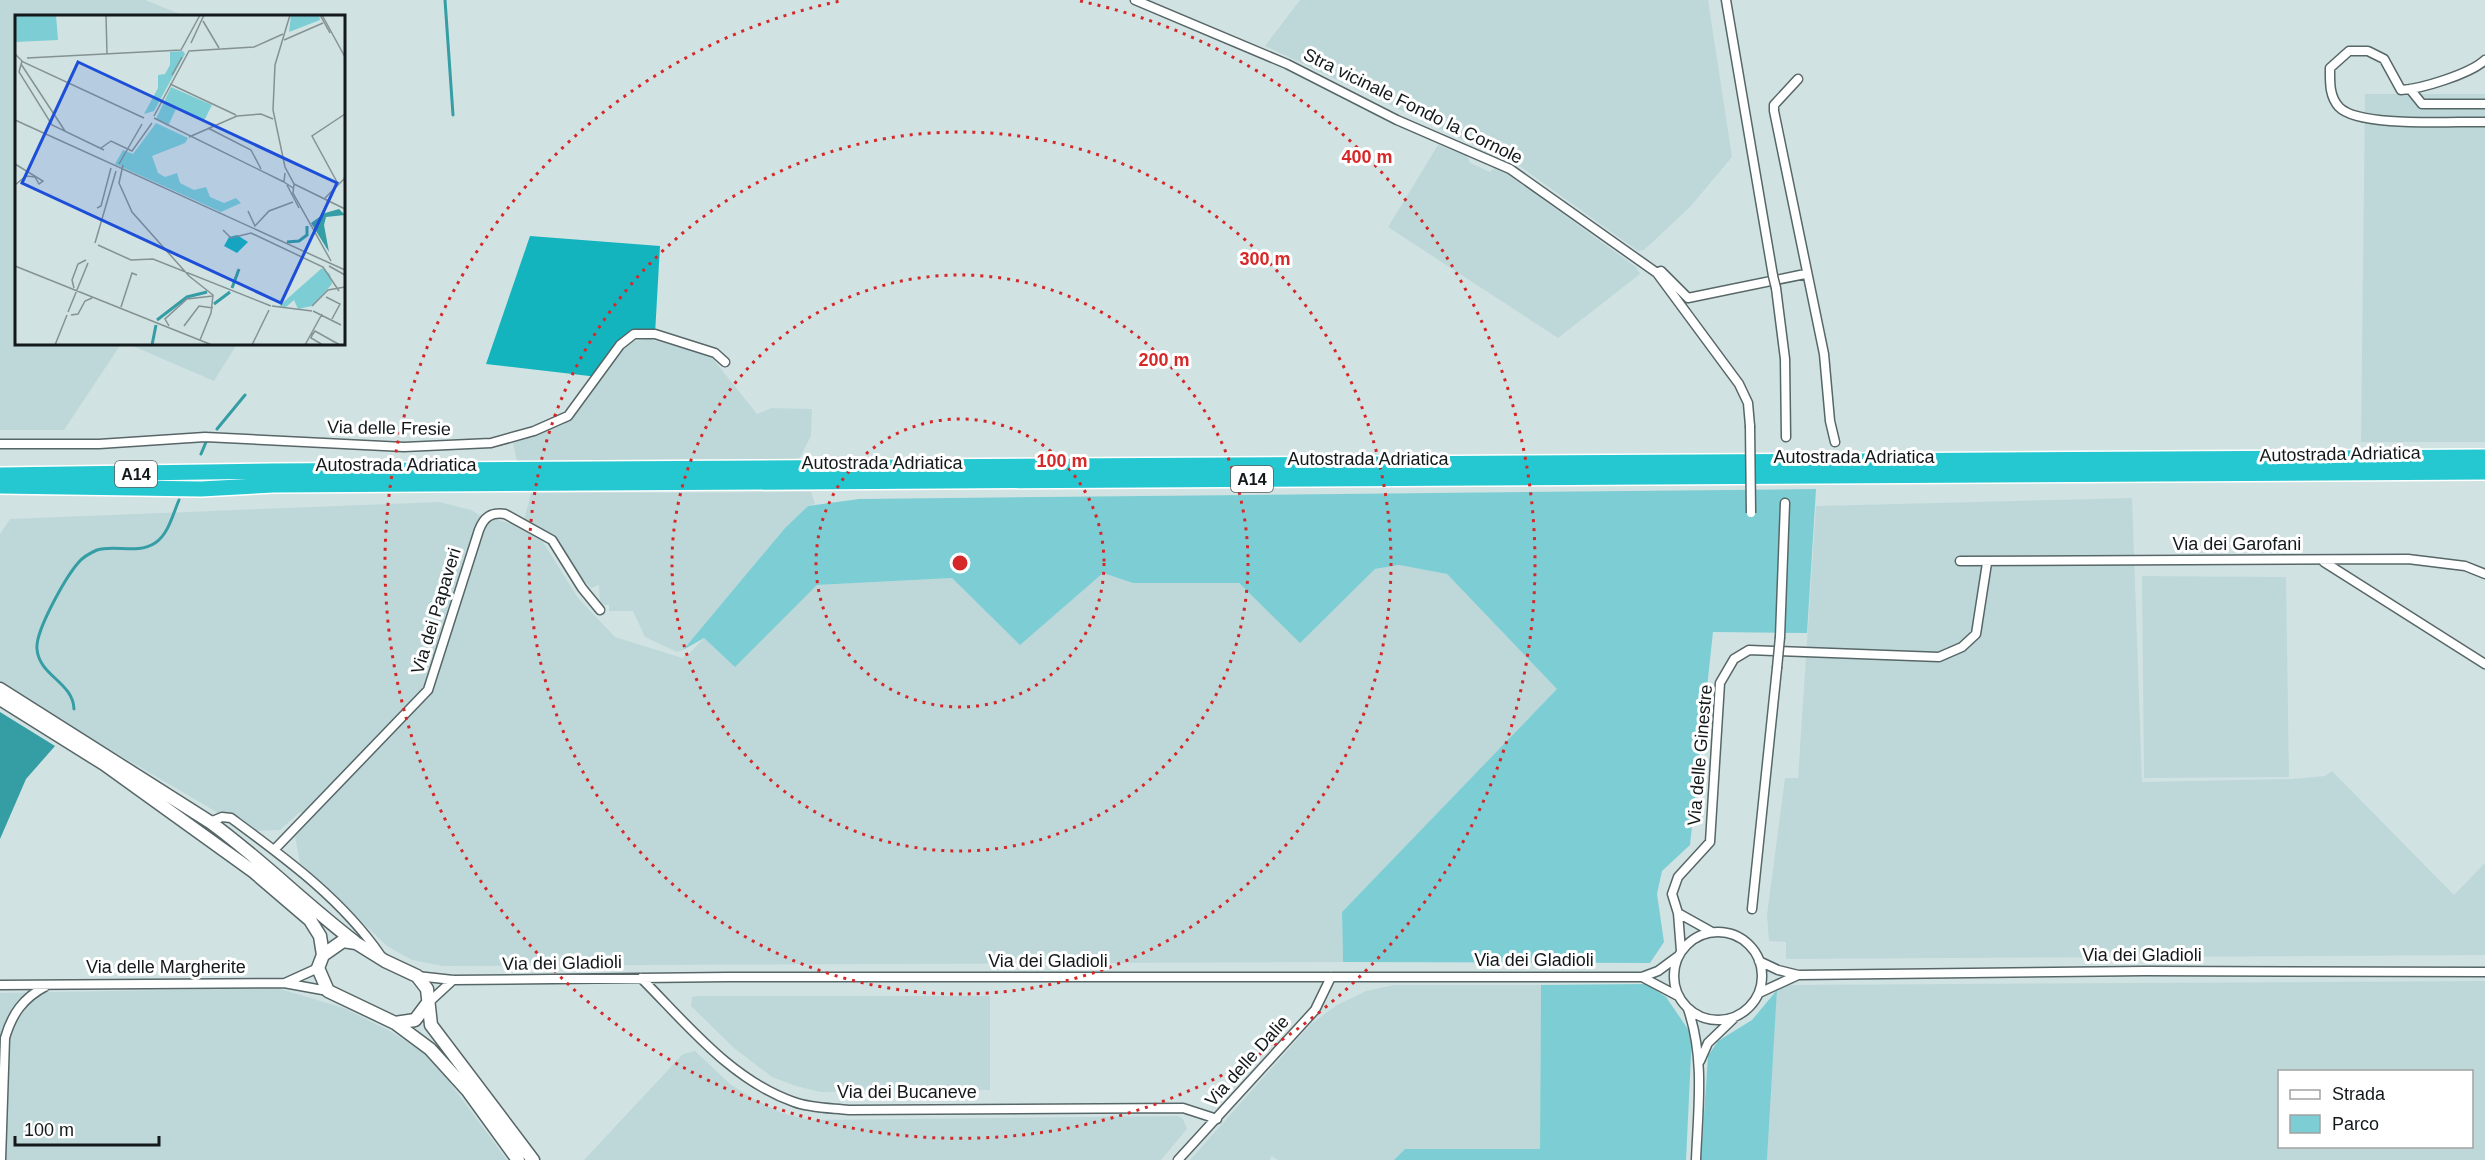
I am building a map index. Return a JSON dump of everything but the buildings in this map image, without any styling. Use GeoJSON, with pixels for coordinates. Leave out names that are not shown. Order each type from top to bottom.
{"type":"FeatureCollection","features":[{"type":"Feature","properties":{"kind":"highway","name":"Autostrada Adriatica"},"geometry":{"type":"LineString","coordinates":[[0,475],[272,471],[2485,457]]}},
{"type":"Feature","properties":{"kind":"highway","name":"Autostrada Adriatica"},"geometry":{"type":"LineString","coordinates":[[0,488],[19,486],[201,489],[273,484],[2485,472]]}},
{"type":"Feature","properties":{"kind":"main road"},"geometry":{"type":"LineString","coordinates":[[0,689],[210,822],[240,843],[323,918],[356,943],[385,961],[417,976],[427,989],[431,1025],[533,1160]]}},
{"type":"Feature","properties":{"kind":"main road"},"geometry":{"type":"LineString","coordinates":[[0,699],[104,764],[254,872],[310,920],[320,936],[323,955],[318,968],[328,991],[395,1023],[430,1049],[468,1091],[518,1160]]}},
{"type":"Feature","properties":{"kind":"main road"},"geometry":{"type":"LineString","coordinates":[[323,955],[343,941],[356,943]]}},
{"type":"Feature","properties":{"kind":"main road"},"geometry":{"type":"LineString","coordinates":[[395,1023],[415,1020],[427,1004]]}},
{"type":"Feature","properties":{"kind":"street","name":"Stra vicinale Fondo la Cornole"},"geometry":{"type":"LineString","coordinates":[[1135,0],[1287,64],[1388,116],[1510,169],[1657,273],[1739,384],[1748,403],[1751,513]]}},
{"type":"Feature","properties":{"kind":"street"},"geometry":{"type":"LineString","coordinates":[[1726,0],[1776,288],[1785,359],[1786,437]]}},
{"type":"Feature","properties":{"kind":"street"},"geometry":{"type":"LineString","coordinates":[[2485,60],[2479,65],[2401,90],[2384,59],[2368,51],[2349,51],[2330,68],[2330,90],[2340,108],[2363,118],[2389,122],[2485,122]]}},
{"type":"Feature","properties":{"kind":"street"},"geometry":{"type":"LineString","coordinates":[[1798,79],[1774,105],[1774,111],[1805,274],[1824,354],[1834,442]]}},
{"type":"Feature","properties":{"kind":"street"},"geometry":{"type":"LineString","coordinates":[[2410,89],[2422,104],[2485,104]]}},
{"type":"Feature","properties":{"kind":"street"},"geometry":{"type":"LineString","coordinates":[[1657,273],[1661,271],[1688,298],[1805,274]]}},
{"type":"Feature","properties":{"kind":"street","name":"Via delle Fresie"},"geometry":{"type":"LineString","coordinates":[[0,444],[99,444],[205,437],[404,447],[491,443],[534,431],[567,416],[620,345],[634,334],[655,333],[715,354],[725,362]]}},
{"type":"Feature","properties":{"kind":"street"},"geometry":{"type":"LineString","coordinates":[[1752,909],[1780,637],[1785,503]]}},
{"type":"Feature","properties":{"kind":"street","name":"Via dei Papaveri"},"geometry":{"type":"LineString","coordinates":[[274,849],[428,690],[479,530],[486,518],[497,513],[505,514],[552,540],[582,588],[600,610]]}},
{"type":"Feature","properties":{"kind":"street","name":"Via dei Garofani"},"geometry":{"type":"LineString","coordinates":[[1960,561],[1987,563],[2408,559],[2465,566],[2485,574]]}},
{"type":"Feature","properties":{"kind":"street"},"geometry":{"type":"LineString","coordinates":[[2324,561],[2485,664]]}},
{"type":"Feature","properties":{"kind":"street","name":"Via delle Ginestre"},"geometry":{"type":"LineString","coordinates":[[1679,954],[1678,913],[1672,894],[1678,877],[1699,857],[1710,842],[1720,682],[1734,659],[1749,650],[1939,657],[1962,647],[1976,634],[1987,563]]}},
{"type":"Feature","properties":{"kind":"street"},"geometry":{"type":"LineString","coordinates":[[210,822],[222,817],[231,818],[295,864],[367,935],[385,961]]}},
{"type":"Feature","properties":{"kind":"street"},"geometry":{"type":"LineString","coordinates":[[1678,913],[1712,932]]}},
{"type":"Feature","properties":{"kind":"street","name":"Via dei Gladioli"},"geometry":{"type":"LineString","coordinates":[[417,976],[453,980],[1642,977],[1658,971],[1698,936],[1712,932],[1736,936],[1748,943],[1759,961],[1778,970],[1798,975],[2144,971],[2485,972]]}},
{"type":"Feature","properties":{"kind":"street"},"geometry":{"type":"LineString","coordinates":[[1678,996],[1674,984],[1674,969],[1679,954]]}},
{"type":"Feature","properties":{"kind":"street"},"geometry":{"type":"LineString","coordinates":[[1759,961],[1762,978],[1759,993]]}},
{"type":"Feature","properties":{"kind":"street"},"geometry":{"type":"LineString","coordinates":[[284,983],[318,968]]}},
{"type":"Feature","properties":{"kind":"street","name":"Via dei Gladioli"},"geometry":{"type":"LineString","coordinates":[[1734,1017],[1753,1003],[1759,993],[1798,975]]}},
{"type":"Feature","properties":{"kind":"street","name":"Via delle Dalie"},"geometry":{"type":"LineString","coordinates":[[1178,1160],[1315,1010],[1331,977]]}},
{"type":"Feature","properties":{"kind":"street","name":"Via dei Gladioli"},"geometry":{"type":"LineString","coordinates":[[1642,977],[1678,996],[1688,1009]]}},
{"type":"Feature","properties":{"kind":"street","name":"Via dei Bucaneve"},"geometry":{"type":"LineString","coordinates":[[641,978],[718,1055],[755,1083],[795,1103],[849,1110],[1183,1108],[1217,1119]]}},
{"type":"Feature","properties":{"kind":"street"},"geometry":{"type":"LineString","coordinates":[[427,1004],[453,980]]}},
{"type":"Feature","properties":{"kind":"street"},"geometry":{"type":"LineString","coordinates":[[284,983],[328,991]]}},
{"type":"Feature","properties":{"kind":"street","name":"Via delle Margherite"},"geometry":{"type":"LineString","coordinates":[[0,985],[284,983]]}},
{"type":"Feature","properties":{"kind":"street"},"geometry":{"type":"LineString","coordinates":[[1,1160],[5,1038],[19,1005],[34,992],[49,985]]}},
{"type":"Feature","properties":{"kind":"street"},"geometry":{"type":"LineString","coordinates":[[1688,1009],[1707,1020],[1734,1017]]}},
{"type":"Feature","properties":{"kind":"street"},"geometry":{"type":"LineString","coordinates":[[1688,1009],[1698,1043],[1696,1160]]}},
{"type":"Feature","properties":{"kind":"street"},"geometry":{"type":"LineString","coordinates":[[1699,1062],[1708,1043],[1734,1017]]}},
{"type":"Feature","properties":{"kind":"shaded area"},"geometry":{"type":"Polygon","coordinates":[[[0,0],[145,0],[182,15],[15,15],[15,345],[120,345],[64,430],[0,430],[0,0]]]}},
{"type":"Feature","properties":{"kind":"shaded area"},"geometry":{"type":"Polygon","coordinates":[[[1300,0],[1708,0],[1732,157],[1690,207],[1644,250],[1638,251],[1521,167],[1265,46],[1300,0]]]}},
{"type":"Feature","properties":{"kind":"shaded area"},"geometry":{"type":"Polygon","coordinates":[[[2365,94],[2485,94],[2485,442],[2361,442],[2365,94]]]}},
{"type":"Feature","properties":{"kind":"shaded area"},"geometry":{"type":"Polygon","coordinates":[[[1438,145],[1467,156],[1470,163],[1490,172],[1494,168],[1507,174],[1636,267],[1640,274],[1558,338],[1388,227],[1438,145]]]}},
{"type":"Feature","properties":{"kind":"shaded area"},"geometry":{"type":"Polygon","coordinates":[[[530,236],[660,246],[655,334],[634,334],[598,377],[486,364],[530,236]]]}},
{"type":"Feature","properties":{"kind":"shaded area"},"geometry":{"type":"Polygon","coordinates":[[[649,339],[713,359],[757,414],[772,408],[812,409],[811,436],[799,459],[517,461],[513,443],[560,426],[569,420],[628,342],[649,339]]]}},
{"type":"Feature","properties":{"kind":"shaded area"},"geometry":{"type":"Polygon","coordinates":[[[130,345],[236,345],[214,381],[130,345]]]}},
{"type":"Feature","properties":{"kind":"shaded area"},"geometry":{"type":"Polygon","coordinates":[[[811,492],[815,504],[808,506],[785,528],[683,650],[677,652],[645,637],[633,611],[609,611],[609,605],[600,605],[599,585],[591,588],[578,574],[555,538],[524,520],[531,493],[811,492]]]}},
{"type":"Feature","properties":{"kind":"shaded area"},"geometry":{"type":"Polygon","coordinates":[[[2132,498],[2142,782],[2292,779],[2325,776],[2332,771],[2454,895],[2485,863],[2485,955],[1786,959],[1786,942],[1769,941],[1767,915],[1785,778],[1798,778],[1816,506],[2132,498]]]}},
{"type":"Feature","properties":{"kind":"shaded area"},"geometry":{"type":"Polygon","coordinates":[[[439,502],[471,510],[490,522],[496,519],[511,524],[543,542],[578,598],[615,637],[682,658],[688,655],[704,638],[735,666],[817,585],[952,578],[1020,644],[1103,573],[1133,583],[1239,583],[1300,642],[1375,569],[1399,565],[1447,574],[1558,689],[1342,912],[1343,962],[443,966],[412,960],[387,946],[300,863],[295,837],[308,820],[300,812],[280,830],[249,831],[0,685],[0,534],[10,519],[439,502]]]}},
{"type":"Feature","properties":{"kind":"shaded area"},"geometry":{"type":"Polygon","coordinates":[[[2142,576],[2286,577],[2289,777],[2144,778],[2142,576]]]}},
{"type":"Feature","properties":{"kind":"shaded area"},"geometry":{"type":"Polygon","coordinates":[[[0,712],[55,746],[26,779],[0,839],[0,712]]]}},
{"type":"Feature","properties":{"kind":"shaded area"},"geometry":{"type":"Polygon","coordinates":[[[2485,981],[2485,1160],[1767,1160],[1777,990],[1790,985],[2485,981]]]}},
{"type":"Feature","properties":{"kind":"shaded area"},"geometry":{"type":"Polygon","coordinates":[[[1394,985],[1541,985],[1540,1149],[1406,1149],[1394,1160],[1278,1160],[1271,1156],[1270,1160],[1190,1160],[1311,1024],[1337,1005],[1366,991],[1394,985]]]}},
{"type":"Feature","properties":{"kind":"shaded area"},"geometry":{"type":"Polygon","coordinates":[[[277,988],[344,1008],[390,1031],[431,1057],[507,1160],[0,1160],[0,993],[277,988]]]}},
{"type":"Feature","properties":{"kind":"shaded area"},"geometry":{"type":"Polygon","coordinates":[[[990,996],[990,1090],[821,1092],[796,1086],[772,1077],[734,1048],[691,1006],[692,997],[990,996]]]}},
{"type":"Feature","properties":{"kind":"shaded area"},"geometry":{"type":"Polygon","coordinates":[[[695,1051],[730,1084],[755,1100],[782,1113],[809,1120],[1178,1116],[1183,1119],[1187,1129],[1161,1160],[584,1160],[683,1054],[695,1051]]]}},
{"type":"Feature","properties":{"kind":"green space"},"geometry":{"type":"Polygon","coordinates":[[[1816,489],[1807,633],[1713,632],[1690,845],[1662,871],[1657,894],[1664,942],[1650,963],[1343,962],[1342,912],[1557,689],[1447,574],[1399,565],[1375,569],[1300,643],[1239,583],[1133,583],[1103,573],[1020,645],[952,578],[817,585],[735,667],[704,638],[683,650],[785,528],[808,506],[859,499],[1816,489]]]}},
{"type":"Feature","properties":{"kind":"green space"},"geometry":{"type":"Polygon","coordinates":[[[1646,984],[1666,997],[1692,1035],[1686,1160],[1394,1160],[1405,1149],[1540,1149],[1541,985],[1646,984]]]}},
{"type":"Feature","properties":{"kind":"green space"},"geometry":{"type":"Polygon","coordinates":[[[1777,990],[1767,1160],[1701,1160],[1708,1056],[1718,1041],[1752,1020],[1777,990]]]}},
{"type":"Feature","properties":{"kind":"waterway"},"geometry":{"type":"LineString","coordinates":[[445,0],[453,115]]}},
{"type":"Feature","properties":{"kind":"waterway"},"geometry":{"type":"LineString","coordinates":[[217,429],[245,395]]}},
{"type":"Feature","properties":{"kind":"waterway"},"geometry":{"type":"LineString","coordinates":[[201,454],[206,442]]}},
{"type":"Feature","properties":{"kind":"waterway"},"geometry":{"type":"LineString","coordinates":[[74,709],[68,692],[43,666],[37,649],[41,630],[52,605],[73,570],[89,554],[104,548],[141,548],[160,539],[170,524],[179,500]]}}]}
